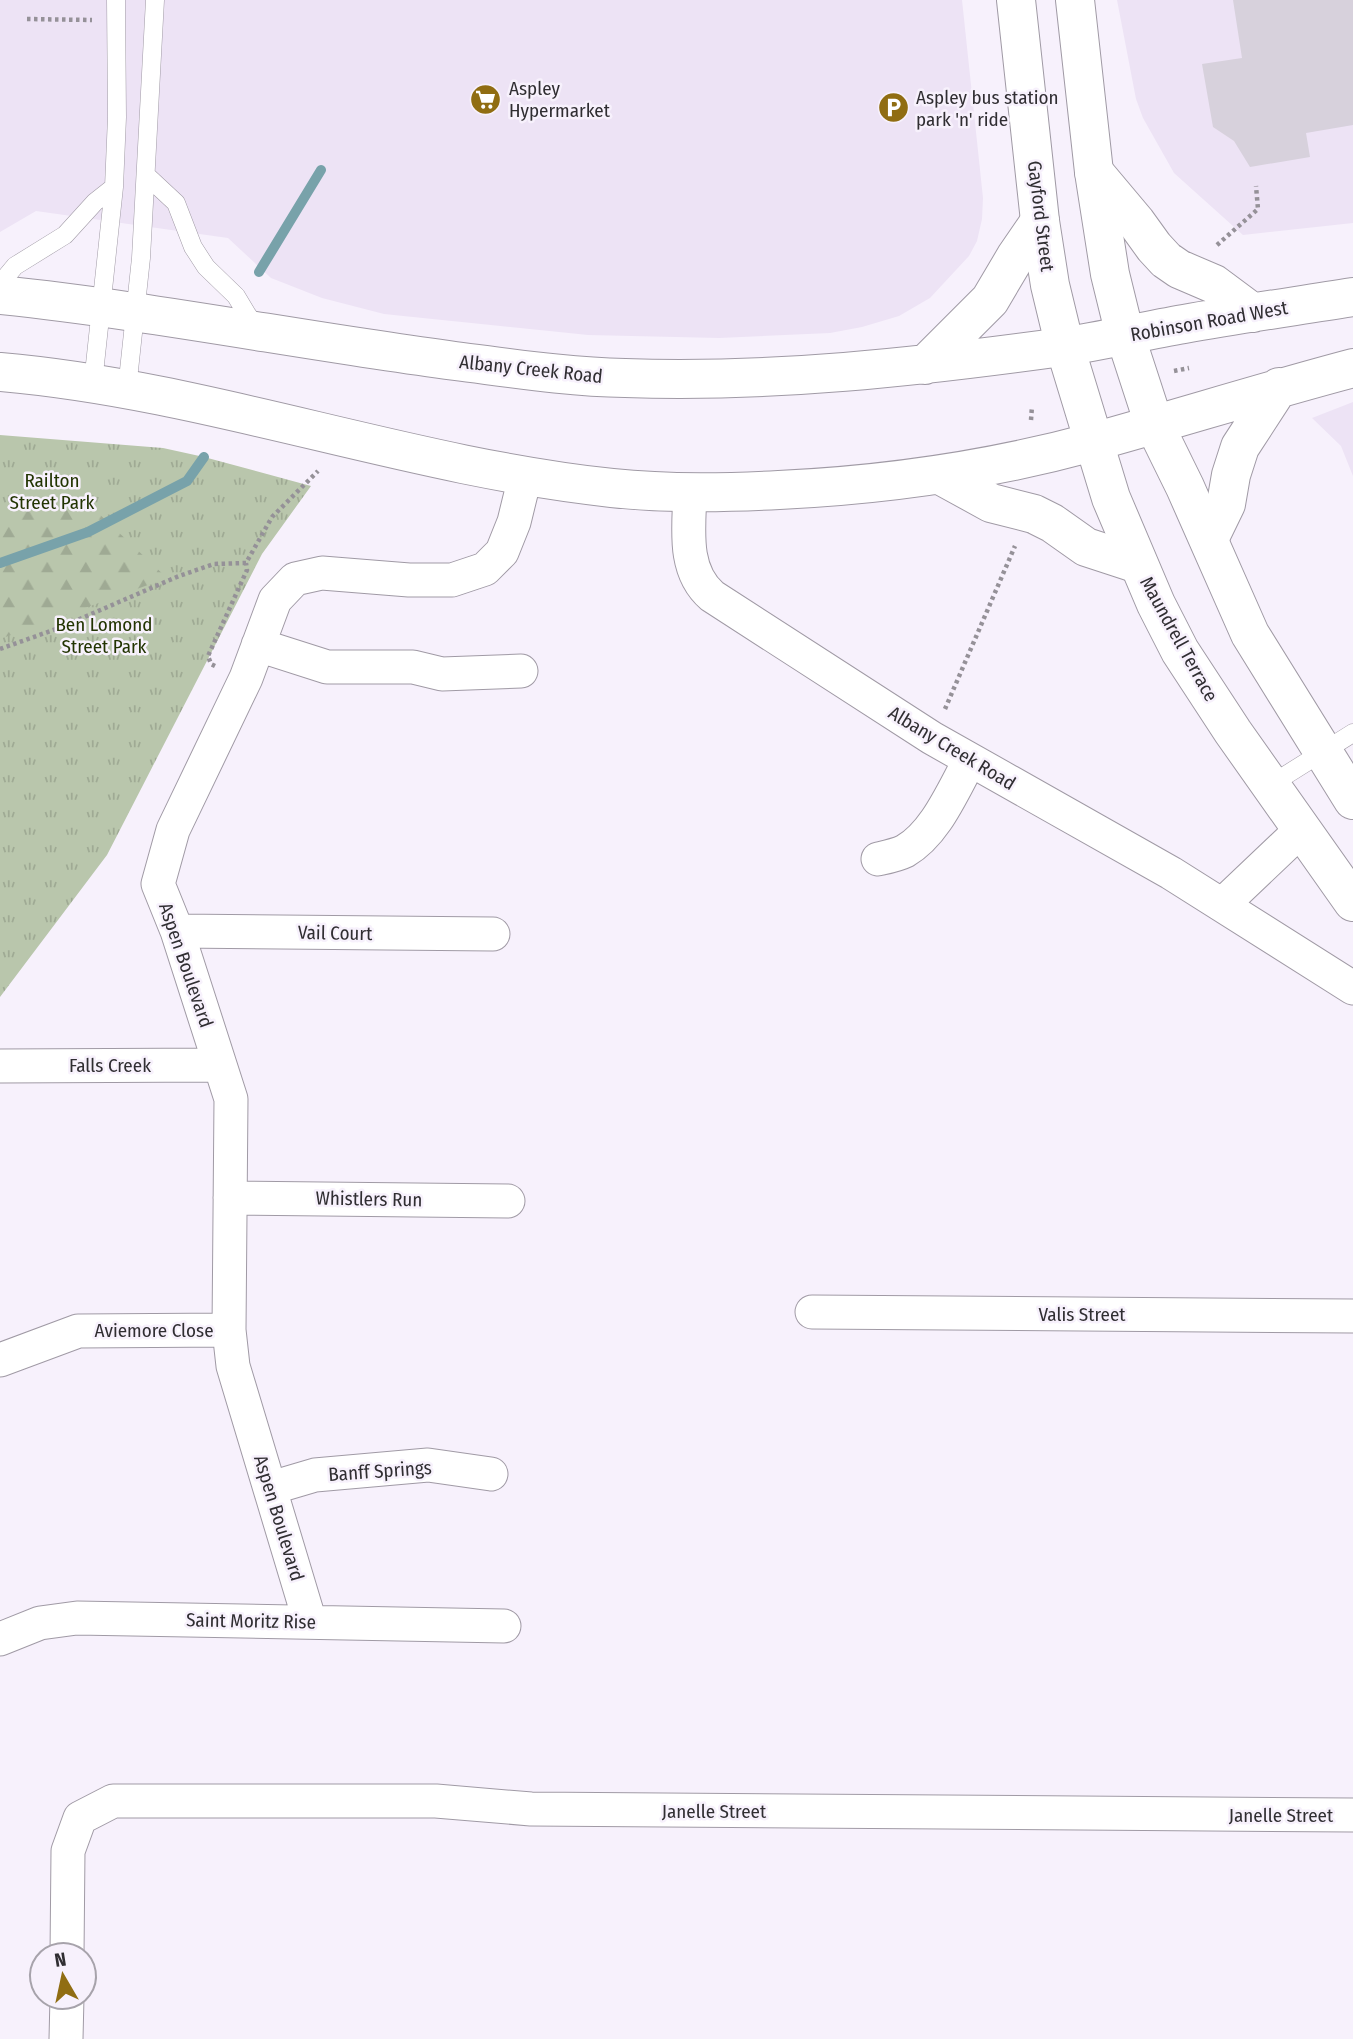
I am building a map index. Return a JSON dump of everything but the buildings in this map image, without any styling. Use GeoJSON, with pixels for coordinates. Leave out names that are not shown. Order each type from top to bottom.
{"type":"FeatureCollection","features":[{"type":"Feature","properties":{"kind":"main road","name":"Gayford Street"},"geometry":{"type":"LineString","coordinates":[[1016,0],[1040,221],[1050,285],[1065,347]]}},
{"type":"Feature","properties":{"kind":"main road"},"geometry":{"type":"LineString","coordinates":[[1075,0],[1094,172],[1110,274],[1125,335],[1154,424],[1250,634],[1338,742],[1353,800]]}},
{"type":"Feature","properties":{"kind":"main road"},"geometry":{"type":"LineString","coordinates":[[1094,172],[1166,260],[1214,284],[1254,313]]}},
{"type":"Feature","properties":{"kind":"main road"},"geometry":{"type":"LineString","coordinates":[[925,365],[990,299],[1040,221]]}},
{"type":"Feature","properties":{"kind":"main road","name":"Albany Creek Road"},"geometry":{"type":"LineString","coordinates":[[0,295],[119,308],[357,348],[553,374],[601,377],[771,378],[925,365],[1065,347]]}},
{"type":"Feature","properties":{"kind":"main road","name":"Robinson Road West"},"geometry":{"type":"LineString","coordinates":[[1065,347],[1353,297]]}},
{"type":"Feature","properties":{"kind":"main road","name":"Maundrell Terrace"},"geometry":{"type":"LineString","coordinates":[[1065,347],[1111,498],[1138,564],[1180,650],[1270,785],[1353,902]]}},
{"type":"Feature","properties":{"kind":"main road"},"geometry":{"type":"LineString","coordinates":[[0,372],[110,386],[224,408],[437,459],[526,477],[614,488],[690,492],[847,486],[940,475],[1092,442],[1353,368]]}},
{"type":"Feature","properties":{"kind":"main road"},"geometry":{"type":"LineString","coordinates":[[1209,540],[1226,504],[1240,447],[1279,387]]}},
{"type":"Feature","properties":{"kind":"main road"},"geometry":{"type":"LineString","coordinates":[[940,475],[990,503],[1034,514],[1086,547],[1138,564]]}},
{"type":"Feature","properties":{"kind":"street","name":"Aspen Boulevard"},"geometry":{"type":"LineString","coordinates":[[310,1622],[233,1366],[229,1329],[231,1099],[177,931],[158,884],[173,830],[246,678],[275,600],[295,579],[322,573],[409,580],[452,580],[485,569],[502,552],[526,477]]}},
{"type":"Feature","properties":{"kind":"street","name":"Albany Creek Road"},"geometry":{"type":"LineString","coordinates":[[690,492],[690,559],[705,590],[932,738],[1171,873],[1353,988]]}},
{"type":"Feature","properties":{"kind":"street"},"geometry":{"type":"LineString","coordinates":[[258,645],[327,667],[413,667],[442,674],[521,671]]}},
{"type":"Feature","properties":{"kind":"street"},"geometry":{"type":"LineString","coordinates":[[878,859],[903,852],[920,840],[930,828],[970,760]]}},
{"type":"Feature","properties":{"kind":"street"},"geometry":{"type":"LineString","coordinates":[[1222,905],[1302,829]]}},
{"type":"Feature","properties":{"kind":"street","name":"Vail Court"},"geometry":{"type":"LineString","coordinates":[[177,931],[493,934]]}},
{"type":"Feature","properties":{"kind":"street","name":"Falls Creek"},"geometry":{"type":"LineString","coordinates":[[0,1066],[220,1065]]}},
{"type":"Feature","properties":{"kind":"street","name":"Whistlers Run"},"geometry":{"type":"LineString","coordinates":[[230,1198],[508,1201]]}},
{"type":"Feature","properties":{"kind":"street","name":"Valis Street"},"geometry":{"type":"LineString","coordinates":[[812,1312],[1353,1316]]}},
{"type":"Feature","properties":{"kind":"street","name":"Aviemore Close"},"geometry":{"type":"LineString","coordinates":[[0,1360],[78,1331],[229,1329]]}},
{"type":"Feature","properties":{"kind":"street","name":"Banff Springs"},"geometry":{"type":"LineString","coordinates":[[271,1488],[315,1475],[428,1465],[491,1474]]}},
{"type":"Feature","properties":{"kind":"street","name":"Saint Moritz Rise"},"geometry":{"type":"LineString","coordinates":[[0,1639],[40,1623],[77,1618],[505,1626]]}},
{"type":"Feature","properties":{"kind":"street","name":"Janelle Street"},"geometry":{"type":"LineString","coordinates":[[67,1941],[68,1851],[80,1818],[113,1801],[436,1801],[531,1809],[1353,1815]]}},
{"type":"Feature","properties":{"kind":"street"},"geometry":{"type":"LineString","coordinates":[[66,2039],[67,2011]]}},
{"type":"Feature","properties":{"kind":"lane"},"geometry":{"type":"LineString","coordinates":[[110,386],[119,308],[114,187],[117,0]]}},
{"type":"Feature","properties":{"kind":"lane"},"geometry":{"type":"LineString","coordinates":[[110,386],[119,308],[146,175],[155,0]]}},
{"type":"Feature","properties":{"kind":"lane"},"geometry":{"type":"LineString","coordinates":[[146,175],[176,203],[193,247],[206,267],[236,296],[256,330]]}},
{"type":"Feature","properties":{"kind":"lane"},"geometry":{"type":"LineString","coordinates":[[0,284],[15,266],[65,235],[95,202],[114,187]]}},
{"type":"Feature","properties":{"kind":"lane"},"geometry":{"type":"LineString","coordinates":[[1270,785],[1338,742]]}},
{"type":"Feature","properties":{"kind":"path"},"geometry":{"type":"LineString","coordinates":[[27,19],[94,20],[94,10]]}},
{"type":"Feature","properties":{"kind":"path"},"geometry":{"type":"LineString","coordinates":[[1208,252],[1258,209],[1256,186]]}},
{"type":"Feature","properties":{"kind":"path"},"geometry":{"type":"LineString","coordinates":[[225,670],[211,664],[208,656],[247,570],[246,563],[272,517],[318,471]]}},
{"type":"Feature","properties":{"kind":"path"},"geometry":{"type":"LineString","coordinates":[[932,738],[1018,540]]}},
{"type":"Feature","properties":{"kind":"path"},"geometry":{"type":"LineString","coordinates":[[0,649],[59,628],[179,576],[214,564],[246,563]]}},
{"type":"Feature","properties":{"kind":"shaded area","name":"Aspley Hypermarket"},"geometry":{"type":"Polygon","coordinates":[[[0,0],[962,0],[983,198],[977,241],[969,256],[930,298],[899,316],[830,333],[719,338],[588,335],[384,314],[322,298],[271,278],[228,238],[36,211],[0,232],[0,0]]]}},
{"type":"Feature","properties":{"kind":"shaded area"},"geometry":{"type":"Polygon","coordinates":[[[1117,0],[1353,0],[1353,223],[1243,235],[1174,173],[1143,118],[1136,99],[1117,0]]]}},
{"type":"Feature","properties":{"kind":"shaded area"},"geometry":{"type":"Polygon","coordinates":[[[1353,402],[1353,476],[1341,446],[1312,418],[1353,402]]]}},
{"type":"Feature","properties":{"kind":"green space","name":"Ben Lomond Street Park"},"geometry":{"type":"Polygon","coordinates":[[[0,435],[163,448],[311,486],[262,554],[107,855],[0,997],[0,435]]]}},
{"type":"Feature","properties":{"kind":"green space"},"geometry":{"type":"Polygon","coordinates":[[[78,494],[167,578],[0,639],[0,519],[78,494]]]}},
{"type":"Feature","properties":{"kind":"waterway"},"geometry":{"type":"LineString","coordinates":[[259,272],[321,170]]}},
{"type":"Feature","properties":{"kind":"waterway"},"geometry":{"type":"LineString","coordinates":[[0,563],[88,532],[187,481],[204,457]]}},
{"type":"Feature","properties":{"kind":"place","name":"Aspley Hypermarket"},"geometry":{"type":"Point","coordinates":[486,99]}},
{"type":"Feature","properties":{"kind":"place","name":"Aspley bus station park 'n' ride"},"geometry":{"type":"Point","coordinates":[893,108]}},
{"type":"Feature","properties":{"kind":"park label","name":"Railton Street Park"},"geometry":{"type":"Point","coordinates":[52,491]}}]}
